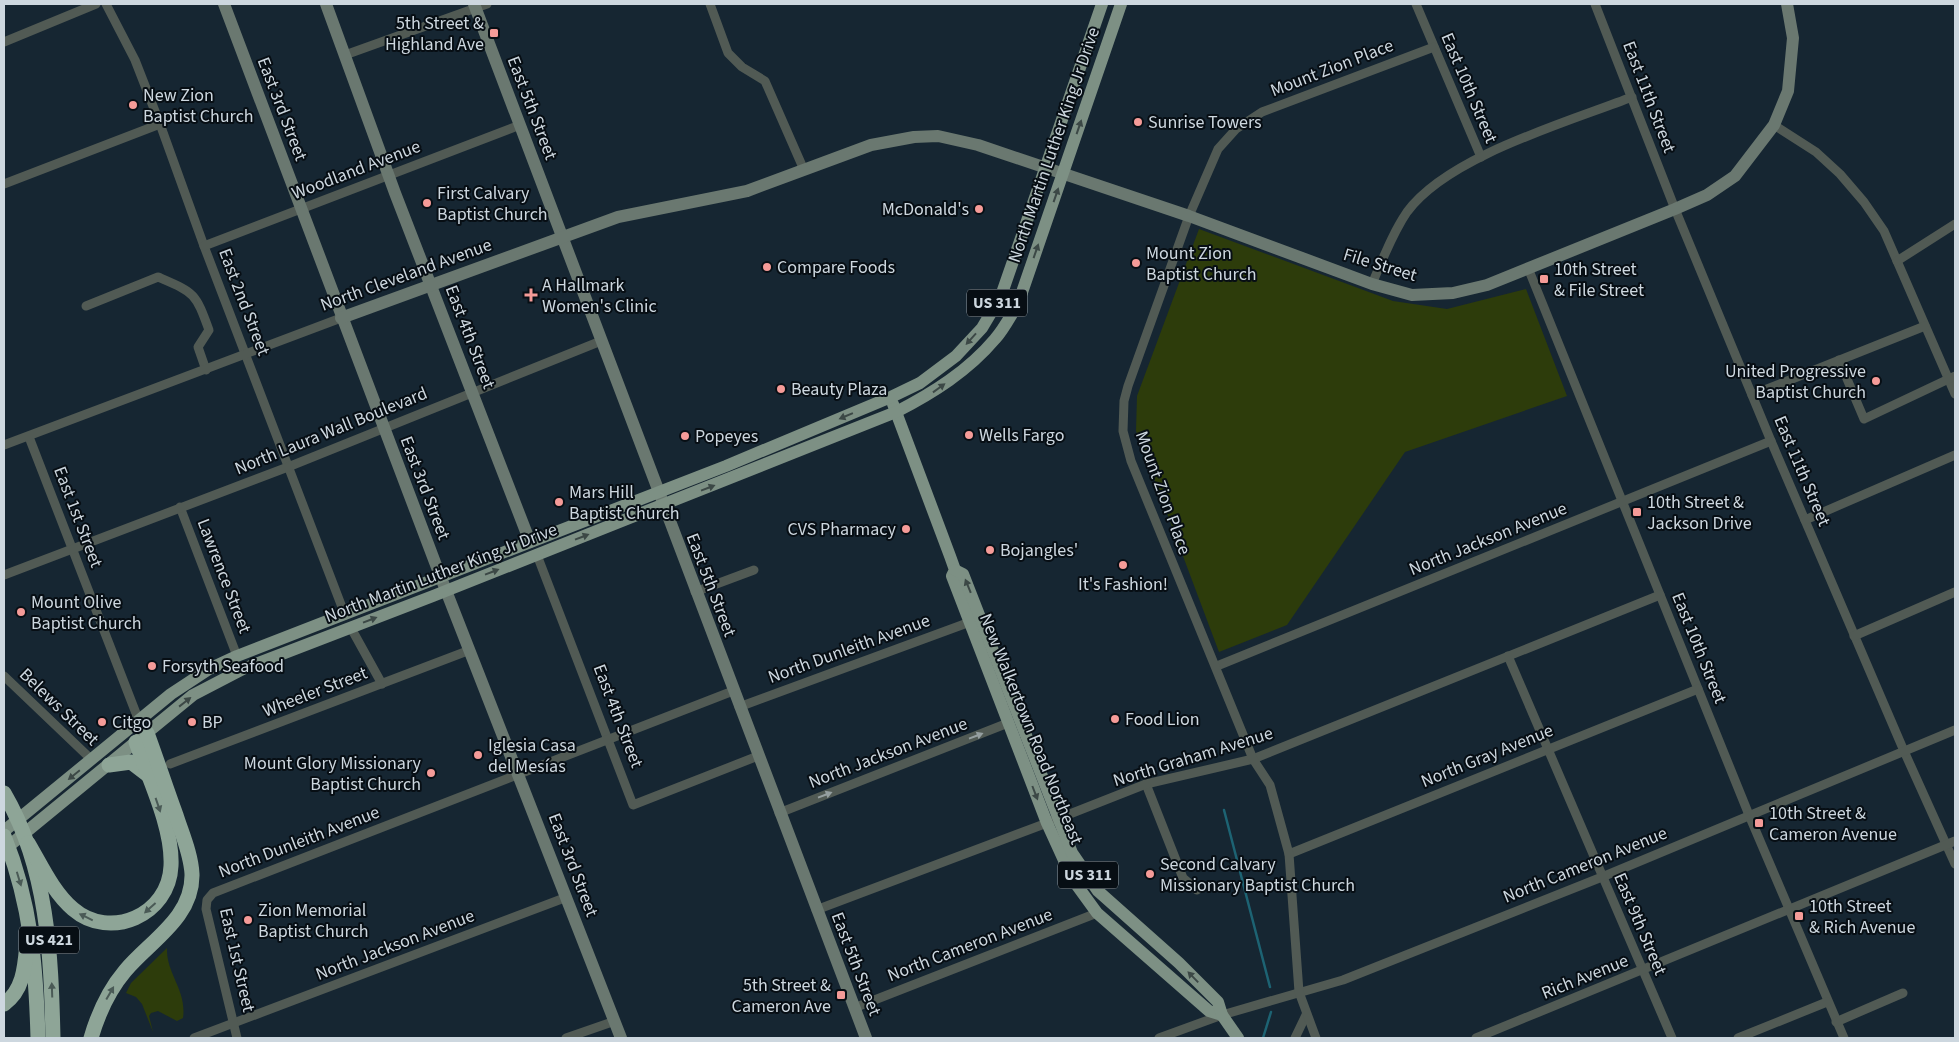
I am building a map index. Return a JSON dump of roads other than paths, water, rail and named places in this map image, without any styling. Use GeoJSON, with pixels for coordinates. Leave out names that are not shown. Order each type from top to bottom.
{"type":"FeatureCollection","features":[{"type":"Feature","properties":{"kind":"highway"},"geometry":{"type":"LineString","coordinates":[[28,843],[60,895],[80,915],[107,923],[125,922],[140,916],[154,905],[164,892],[171,870],[169,839],[148,774],[141,732]]}},
{"type":"Feature","properties":{"kind":"highway"},"geometry":{"type":"LineString","coordinates":[[91,1038],[103,1005],[117,982],[132,962],[175,921],[184,906],[190,890],[190,858],[141,732]]}},
{"type":"Feature","properties":{"kind":"highway"},"geometry":{"type":"LineString","coordinates":[[109,765],[131,762],[148,774]]}},
{"type":"Feature","properties":{"kind":"highway","name":"US 421"},"geometry":{"type":"LineString","coordinates":[[4,793],[28,843],[48,930],[54,1038]]}},
{"type":"Feature","properties":{"kind":"highway","name":"US 421"},"geometry":{"type":"LineString","coordinates":[[4,836],[19,879],[30,924],[36,970],[38,1038]]}},
{"type":"Feature","properties":{"kind":"highway"},"geometry":{"type":"LineString","coordinates":[[4,1004],[19,987],[30,924]]}},
{"type":"Feature","properties":{"kind":"main road","name":"North Martin Luther King Jr Drive"},"geometry":{"type":"LineString","coordinates":[[141,732],[190,681],[237,656],[660,492],[891,397],[920,382],[956,356],[982,328],[1001,296],[1102,4]]}},
{"type":"Feature","properties":{"kind":"main road","name":"North Martin Luther King Jr Drive"},"geometry":{"type":"LineString","coordinates":[[141,732],[193,695],[243,669],[663,506],[896,412],[929,395],[966,368],[996,338],[1018,304],[1121,4]]}},
{"type":"Feature","properties":{"kind":"main road","name":"New Walkertown Road Northeast"},"geometry":{"type":"LineString","coordinates":[[891,397],[955,570],[963,574],[1073,880],[1097,913],[1209,1011],[1222,1015]]}},
{"type":"Feature","properties":{"kind":"main road","name":"New Walkertown Road Northeast"},"geometry":{"type":"LineString","coordinates":[[955,570],[952,576],[1008,724],[1052,821],[1098,891],[1159,945],[1218,1002],[1222,1015],[1238,1038]]}},
{"type":"Feature","properties":{"kind":"main road"},"geometry":{"type":"LineString","coordinates":[[4,831],[92,760],[141,732]]}},
{"type":"Feature","properties":{"kind":"main road"},"geometry":{"type":"LineString","coordinates":[[4,850],[109,765],[141,732]]}},
{"type":"Feature","properties":{"kind":"main road"},"geometry":{"type":"LineString","coordinates":[[1097,913],[1112,916],[1150,948],[1159,945]]}},
{"type":"Feature","properties":{"kind":"street"},"geometry":{"type":"LineString","coordinates":[[4,42],[96,4]]}},
{"type":"Feature","properties":{"kind":"street","name":"East 2nd Street"},"geometry":{"type":"LineString","coordinates":[[106,4],[135,60],[345,615]]}},
{"type":"Feature","properties":{"kind":"street","name":"East 3rd Street"},"geometry":{"type":"LineString","coordinates":[[224,4],[341,318],[441,578],[622,1038]]}},
{"type":"Feature","properties":{"kind":"street","name":"East 4th Street"},"geometry":{"type":"LineString","coordinates":[[326,4],[530,542]]}},
{"type":"Feature","properties":{"kind":"street"},"geometry":{"type":"LineString","coordinates":[[710,4],[728,53],[742,67],[765,81],[804,170]]}},
{"type":"Feature","properties":{"kind":"street","name":"East 10th Street"},"geometry":{"type":"LineString","coordinates":[[1416,4],[1481,157]]}},
{"type":"Feature","properties":{"kind":"street","name":"East 11th Street"},"geometry":{"type":"LineString","coordinates":[[1595,4],[1675,209],[1771,441],[1904,751],[1955,864]]}},
{"type":"Feature","properties":{"kind":"street","name":"File Street"},"geometry":{"type":"LineString","coordinates":[[1063,173],[1189,216],[1372,284],[1412,295],[1453,293],[1487,285],[1675,209],[1707,195],[1735,176],[1774,125],[1788,91],[1792,54],[1788,4]]}},
{"type":"Feature","properties":{"kind":"street"},"geometry":{"type":"LineString","coordinates":[[345,56],[479,5]]}},
{"type":"Feature","properties":{"kind":"street","name":"East 5th Street"},"geometry":{"type":"LineString","coordinates":[[479,5],[520,125],[660,492],[663,506],[695,592],[866,1038]]}},
{"type":"Feature","properties":{"kind":"street","name":"Mount Zion Place"},"geometry":{"type":"LineString","coordinates":[[1316,1038],[1299,992],[1289,854],[1270,785],[1253,759],[1217,666],[1212,660],[1131,461],[1122,431],[1124,401],[1189,216],[1218,149],[1236,129],[1248,120],[1305,95],[1434,47]]}},
{"type":"Feature","properties":{"kind":"street"},"geometry":{"type":"LineString","coordinates":[[1372,284],[1399,224],[1418,200],[1451,174],[1481,157],[1632,97]]}},
{"type":"Feature","properties":{"kind":"street"},"geometry":{"type":"LineString","coordinates":[[4,184],[160,124]]}},
{"type":"Feature","properties":{"kind":"street","name":"Woodland Avenue"},"geometry":{"type":"LineString","coordinates":[[204,246],[520,125]]}},
{"type":"Feature","properties":{"kind":"street"},"geometry":{"type":"LineString","coordinates":[[1774,125],[1816,152],[1840,174],[1864,202],[1884,231],[1924,326],[1952,378],[1955,394]]}},
{"type":"Feature","properties":{"kind":"street","name":"North Cleveland Avenue"},"geometry":{"type":"LineString","coordinates":[[4,445],[562,236],[644,210],[747,191],[872,145],[914,137],[938,136],[975,144],[1063,173]]}},
{"type":"Feature","properties":{"kind":"street"},"geometry":{"type":"LineString","coordinates":[[1897,261],[1955,224]]}},
{"type":"Feature","properties":{"kind":"street","name":"East 10th Street"},"geometry":{"type":"LineString","coordinates":[[1528,268],[1748,815],[1844,1038]]}},
{"type":"Feature","properties":{"kind":"street"},"geometry":{"type":"LineString","coordinates":[[86,306],[158,277],[185,289],[197,299],[209,330],[198,347],[206,370]]}},
{"type":"Feature","properties":{"kind":"street"},"geometry":{"type":"LineString","coordinates":[[1752,395],[1924,326]]}},
{"type":"Feature","properties":{"kind":"street","name":"North Laura Wall Boulevard"},"geometry":{"type":"LineString","coordinates":[[4,575],[288,467],[601,341]]}},
{"type":"Feature","properties":{"kind":"street"},"geometry":{"type":"LineString","coordinates":[[1839,360],[1864,419],[1952,378]]}},
{"type":"Feature","properties":{"kind":"street","name":"East 1st Street"},"geometry":{"type":"LineString","coordinates":[[29,437],[141,732]]}},
{"type":"Feature","properties":{"kind":"street","name":"North Jackson Avenue"},"geometry":{"type":"LineString","coordinates":[[1217,666],[1771,441]]}},
{"type":"Feature","properties":{"kind":"street"},"geometry":{"type":"LineString","coordinates":[[1805,520],[1955,455]]}},
{"type":"Feature","properties":{"kind":"street","name":"Lawrence Street"},"geometry":{"type":"LineString","coordinates":[[180,507],[237,656]]}},
{"type":"Feature","properties":{"kind":"street","name":"East 4th Street"},"geometry":{"type":"LineString","coordinates":[[537,555],[633,805],[758,756]]}},
{"type":"Feature","properties":{"kind":"street"},"geometry":{"type":"LineString","coordinates":[[695,592],[754,570]]}},
{"type":"Feature","properties":{"kind":"street"},"geometry":{"type":"LineString","coordinates":[[1854,636],[1955,592]]}},
{"type":"Feature","properties":{"kind":"street","name":"North Graham Avenue"},"geometry":{"type":"LineString","coordinates":[[816,910],[1146,784],[1253,759],[1660,595]]}},
{"type":"Feature","properties":{"kind":"street","name":"North Dunleith Avenue"},"geometry":{"type":"LineString","coordinates":[[739,707],[970,622]]}},
{"type":"Feature","properties":{"kind":"street"},"geometry":{"type":"LineString","coordinates":[[351,628],[382,684]]}},
{"type":"Feature","properties":{"kind":"street","name":"Wheeler Street"},"geometry":{"type":"LineString","coordinates":[[170,764],[470,650]]}},
{"type":"Feature","properties":{"kind":"street","name":"East 9th Street"},"geometry":{"type":"LineString","coordinates":[[1508,656],[1672,1038]]}},
{"type":"Feature","properties":{"kind":"street","name":"Belews Street"},"geometry":{"type":"LineString","coordinates":[[4,676],[92,760]]}},
{"type":"Feature","properties":{"kind":"street","name":"North Gray Avenue"},"geometry":{"type":"LineString","coordinates":[[1289,854],[1698,688]]}},
{"type":"Feature","properties":{"kind":"street","name":"North Dunleith Avenue"},"geometry":{"type":"LineString","coordinates":[[213,893],[733,691]]}},
{"type":"Feature","properties":{"kind":"street","name":"North Jackson Avenue"},"geometry":{"type":"LineString","coordinates":[[779,813],[1008,724]]}},
{"type":"Feature","properties":{"kind":"street","name":"North Cameron Avenue"},"geometry":{"type":"LineString","coordinates":[[1158,1038],[1222,1015],[1343,980],[1602,877],[1955,730]]}},
{"type":"Feature","properties":{"kind":"street"},"geometry":{"type":"LineString","coordinates":[[1146,784],[1183,878],[1197,890]]}},
{"type":"Feature","properties":{"kind":"street","name":"Rich Avenue"},"geometry":{"type":"LineString","coordinates":[[1476,1038],[1789,911],[1955,841]]}},
{"type":"Feature","properties":{"kind":"street","name":"East 1st Street"},"geometry":{"type":"LineString","coordinates":[[213,893],[207,900],[206,909],[237,1038]]}},
{"type":"Feature","properties":{"kind":"street","name":"North Jackson Avenue"},"geometry":{"type":"LineString","coordinates":[[194,1038],[567,897]]}},
{"type":"Feature","properties":{"kind":"street","name":"North Cameron Avenue"},"geometry":{"type":"LineString","coordinates":[[854,1008],[1097,913]]}},
{"type":"Feature","properties":{"kind":"street"},"geometry":{"type":"LineString","coordinates":[[1836,1022],[1903,993]]}},
{"type":"Feature","properties":{"kind":"street"},"geometry":{"type":"LineString","coordinates":[[1738,1038],[1827,1002]]}},
{"type":"Feature","properties":{"kind":"street"},"geometry":{"type":"LineString","coordinates":[[1295,1038],[1306,1015]]}},
{"type":"Feature","properties":{"kind":"street"},"geometry":{"type":"LineString","coordinates":[[566,1038],[615,1021]]}},
{"type":"Feature","properties":{"kind":"waterway"},"geometry":{"type":"LineString","coordinates":[[1224,810],[1270,987]]}},
{"type":"Feature","properties":{"kind":"waterway"},"geometry":{"type":"LineString","coordinates":[[1263,1038],[1271,1012]]}},
{"type":"Feature","properties":{"kind":"place","name":"5th Street & Highland Ave"},"geometry":{"type":"Point","coordinates":[494,33]}},
{"type":"Feature","properties":{"kind":"place","name":"New Zion Baptist Church"},"geometry":{"type":"Point","coordinates":[133,105]}},
{"type":"Feature","properties":{"kind":"place","name":"Sunrise Towers"},"geometry":{"type":"Point","coordinates":[1138,122]}},
{"type":"Feature","properties":{"kind":"place","name":"First Calvary Baptist Church"},"geometry":{"type":"Point","coordinates":[427,203]}},
{"type":"Feature","properties":{"kind":"place","name":"McDonald's"},"geometry":{"type":"Point","coordinates":[979,209]}},
{"type":"Feature","properties":{"kind":"place","name":"Mount Zion Baptist Church"},"geometry":{"type":"Point","coordinates":[1136,263]}},
{"type":"Feature","properties":{"kind":"place","name":"Compare Foods"},"geometry":{"type":"Point","coordinates":[767,267]}},
{"type":"Feature","properties":{"kind":"place","name":"10th Street & File Street"},"geometry":{"type":"Point","coordinates":[1544,279]}},
{"type":"Feature","properties":{"kind":"place","name":"A Hallmark Women's Clinic"},"geometry":{"type":"Point","coordinates":[531,295]}},
{"type":"Feature","properties":{"kind":"place","name":"United Progressive Baptist Church"},"geometry":{"type":"Point","coordinates":[1876,381]}},
{"type":"Feature","properties":{"kind":"place","name":"Beauty Plaza"},"geometry":{"type":"Point","coordinates":[781,389]}},
{"type":"Feature","properties":{"kind":"place","name":"Wells Fargo"},"geometry":{"type":"Point","coordinates":[969,435]}},
{"type":"Feature","properties":{"kind":"place","name":"Popeyes"},"geometry":{"type":"Point","coordinates":[685,436]}},
{"type":"Feature","properties":{"kind":"place","name":"Mars Hill Baptist Church"},"geometry":{"type":"Point","coordinates":[559,502]}},
{"type":"Feature","properties":{"kind":"place","name":"10th Street & Jackson Drive"},"geometry":{"type":"Point","coordinates":[1637,512]}},
{"type":"Feature","properties":{"kind":"place","name":"CVS Pharmacy"},"geometry":{"type":"Point","coordinates":[906,529]}},
{"type":"Feature","properties":{"kind":"place","name":"Bojangles'"},"geometry":{"type":"Point","coordinates":[990,550]}},
{"type":"Feature","properties":{"kind":"place","name":"It's Fashion!"},"geometry":{"type":"Point","coordinates":[1123,565]}},
{"type":"Feature","properties":{"kind":"place","name":"Mount Olive Baptist Church"},"geometry":{"type":"Point","coordinates":[21,612]}},
{"type":"Feature","properties":{"kind":"place","name":"Forsyth Seafood"},"geometry":{"type":"Point","coordinates":[152,666]}},
{"type":"Feature","properties":{"kind":"place","name":"Food Lion"},"geometry":{"type":"Point","coordinates":[1115,719]}},
{"type":"Feature","properties":{"kind":"place","name":"Citgo"},"geometry":{"type":"Point","coordinates":[102,722]}},
{"type":"Feature","properties":{"kind":"place","name":"BP"},"geometry":{"type":"Point","coordinates":[192,722]}},
{"type":"Feature","properties":{"kind":"place","name":"Iglesia Casa del Mesías"},"geometry":{"type":"Point","coordinates":[478,755]}},
{"type":"Feature","properties":{"kind":"place","name":"Mount Glory Missionary Baptist Church"},"geometry":{"type":"Point","coordinates":[431,773]}},
{"type":"Feature","properties":{"kind":"place","name":"10th Street & Cameron Avenue"},"geometry":{"type":"Point","coordinates":[1759,823]}},
{"type":"Feature","properties":{"kind":"place","name":"Second Calvary Missionary Baptist Church"},"geometry":{"type":"Point","coordinates":[1150,874]}},
{"type":"Feature","properties":{"kind":"place","name":"10th Street & Rich Avenue"},"geometry":{"type":"Point","coordinates":[1799,916]}},
{"type":"Feature","properties":{"kind":"place","name":"Zion Memorial Baptist Church"},"geometry":{"type":"Point","coordinates":[248,920]}},
{"type":"Feature","properties":{"kind":"place","name":"5th Street & Cameron Ave"},"geometry":{"type":"Point","coordinates":[841,995]}}]}
